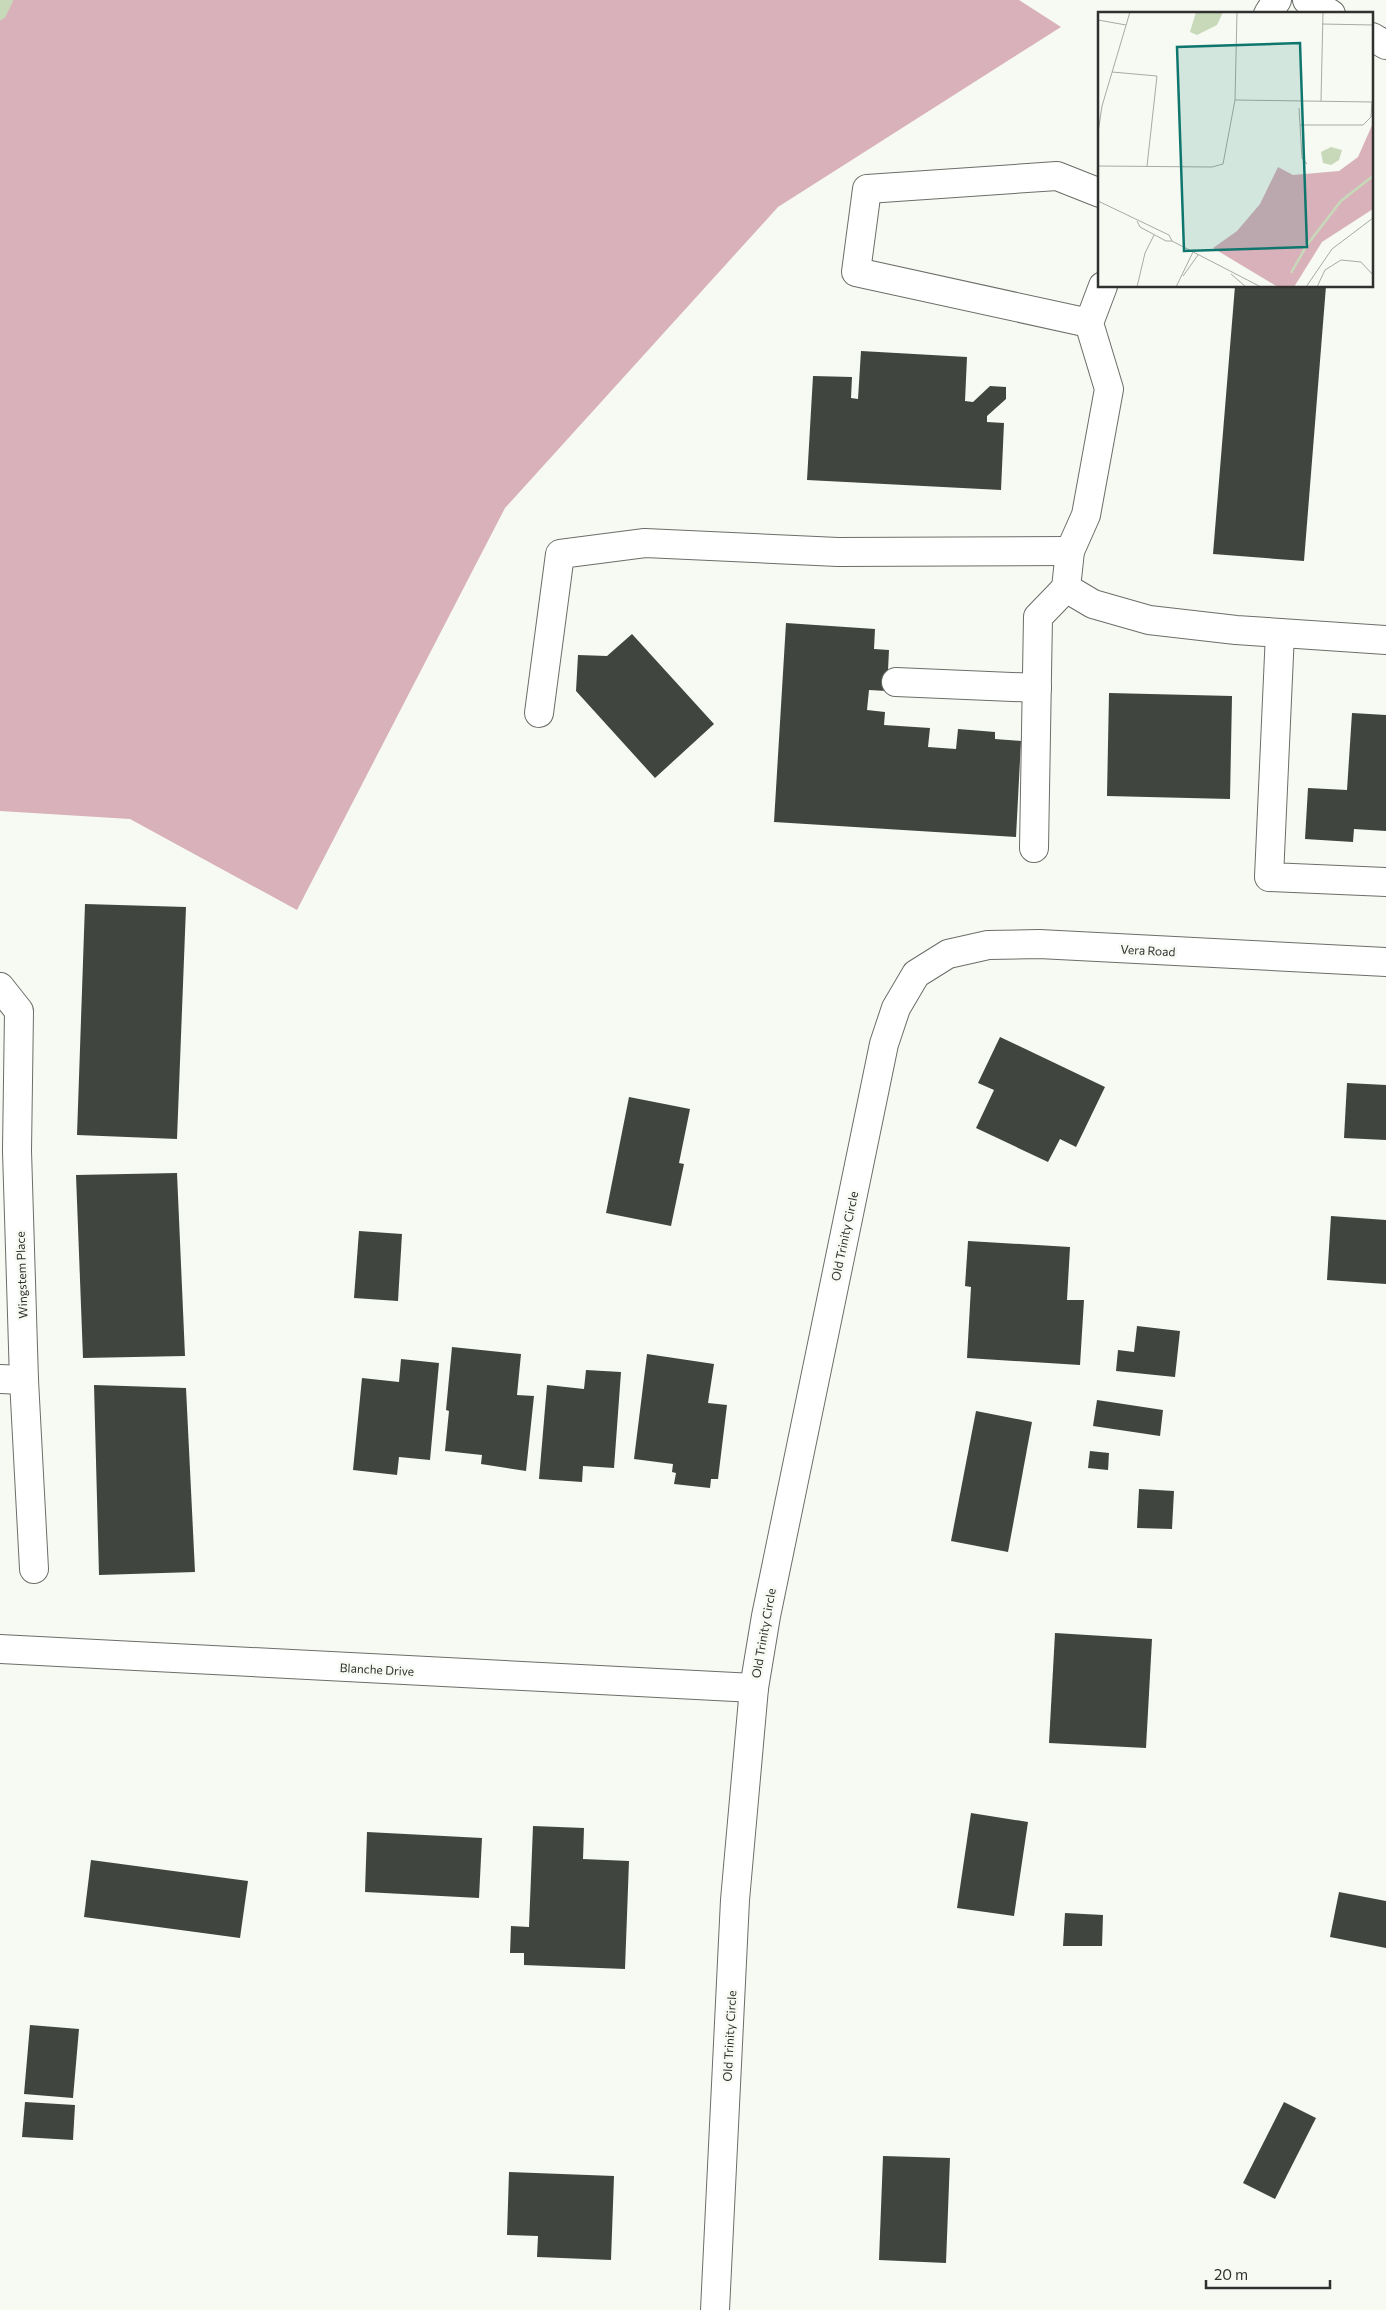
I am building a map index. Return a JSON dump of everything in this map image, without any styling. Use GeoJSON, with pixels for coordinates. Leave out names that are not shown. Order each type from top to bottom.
{"type":"FeatureCollection","features":[{"type":"Feature","properties":{"kind":"street"},"geometry":{"type":"LineString","coordinates":[[1269,12],[1278,0]]}},
{"type":"Feature","properties":{"kind":"street"},"geometry":{"type":"LineString","coordinates":[[1307,0],[1328,12]]}},
{"type":"Feature","properties":{"kind":"street"},"geometry":{"type":"LineString","coordinates":[[1374,38],[1386,45]]}},
{"type":"Feature","properties":{"kind":"street"},"geometry":{"type":"LineString","coordinates":[[1089,323],[856,272],[867,190],[1057,176],[1098,192]]}},
{"type":"Feature","properties":{"kind":"street"},"geometry":{"type":"LineString","coordinates":[[1034,848],[1038,617],[1066,588],[1070,551],[1086,515],[1109,389],[1089,323],[1101,288]]}},
{"type":"Feature","properties":{"kind":"street"},"geometry":{"type":"LineString","coordinates":[[539,713],[560,554],[645,543],[838,552],[1070,551]]}},
{"type":"Feature","properties":{"kind":"street"},"geometry":{"type":"LineString","coordinates":[[1066,588],[1093,604],[1149,620],[1280,633],[1386,640]]}},
{"type":"Feature","properties":{"kind":"street"},"geometry":{"type":"LineString","coordinates":[[1280,633],[1269,877],[1386,882]]}},
{"type":"Feature","properties":{"kind":"street"},"geometry":{"type":"LineString","coordinates":[[896,682],[1037,688]]}},
{"type":"Feature","properties":{"kind":"street","name":"Vera Road"},"geometry":{"type":"LineString","coordinates":[[916,974],[948,954],[988,945],[1039,944],[1386,962]]}},
{"type":"Feature","properties":{"kind":"street","name":"Old Trinity Circle"},"geometry":{"type":"LineString","coordinates":[[716,2310],[736,1900],[754,1688],[766,1616],[884,1044],[896,1008],[916,974]]}},
{"type":"Feature","properties":{"kind":"street","name":"Wingstem Place"},"geometry":{"type":"LineString","coordinates":[[0,987],[19,1011],[12,1380],[34,1569]]}},
{"type":"Feature","properties":{"kind":"street","name":"Blanche Drive"},"geometry":{"type":"LineString","coordinates":[[0,1649],[754,1688]]}},
{"type":"Feature","properties":{"kind":"shaded area"},"geometry":{"type":"Polygon","coordinates":[[[0,0],[1019,0],[1061,27],[778,207],[505,508],[297,910],[130,819],[0,811],[0,0]]]}},
{"type":"Feature","properties":{"kind":"building"},"geometry":{"type":"Polygon","coordinates":[[[1235,288],[1326,288],[1304,561],[1213,554],[1235,288]]]}},
{"type":"Feature","properties":{"kind":"building"},"geometry":{"type":"Polygon","coordinates":[[[861,351],[967,357],[965,401],[973,402],[990,386],[1006,387],[1006,399],[987,416],[987,422],[1004,423],[1001,490],[807,480],[813,376],[852,377],[851,398],[858,399],[861,351]]]}},
{"type":"Feature","properties":{"kind":"building"},"geometry":{"type":"Polygon","coordinates":[[[786,623],[875,629],[874,649],[889,650],[887,691],[869,690],[867,710],[885,712],[884,725],[930,728],[928,747],[956,749],[958,729],[995,732],[995,739],[1021,741],[1016,837],[774,822],[786,623]]]}},
{"type":"Feature","properties":{"kind":"building"},"geometry":{"type":"Polygon","coordinates":[[[632,634],[714,724],[655,778],[576,691],[578,655],[607,656],[632,634]]]}},
{"type":"Feature","properties":{"kind":"building"},"geometry":{"type":"Polygon","coordinates":[[[1109,693],[1232,696],[1230,799],[1107,796],[1109,693]]]}},
{"type":"Feature","properties":{"kind":"building"},"geometry":{"type":"Polygon","coordinates":[[[1352,713],[1386,715],[1386,831],[1354,829],[1353,842],[1305,839],[1308,788],[1347,790],[1352,713]]]}},
{"type":"Feature","properties":{"kind":"building"},"geometry":{"type":"Polygon","coordinates":[[[85,904],[186,907],[177,1139],[77,1135],[85,904]]]}},
{"type":"Feature","properties":{"kind":"building"},"geometry":{"type":"Polygon","coordinates":[[[1000,1037],[1105,1087],[1076,1147],[1060,1139],[1048,1162],[976,1128],[994,1090],[978,1083],[1000,1037]]]}},
{"type":"Feature","properties":{"kind":"building"},"geometry":{"type":"Polygon","coordinates":[[[1347,1083],[1386,1085],[1386,1140],[1344,1138],[1347,1083]]]}},
{"type":"Feature","properties":{"kind":"building"},"geometry":{"type":"Polygon","coordinates":[[[629,1097],[690,1109],[679,1163],[684,1164],[671,1226],[606,1213],[629,1097]]]}},
{"type":"Feature","properties":{"kind":"building"},"geometry":{"type":"Polygon","coordinates":[[[177,1173],[185,1356],[83,1358],[76,1175],[177,1173]]]}},
{"type":"Feature","properties":{"kind":"building"},"geometry":{"type":"Polygon","coordinates":[[[1331,1216],[1386,1220],[1386,1284],[1327,1280],[1331,1216]]]}},
{"type":"Feature","properties":{"kind":"building"},"geometry":{"type":"Polygon","coordinates":[[[359,1231],[402,1234],[398,1301],[354,1298],[359,1231]]]}},
{"type":"Feature","properties":{"kind":"building"},"geometry":{"type":"Polygon","coordinates":[[[968,1241],[1070,1247],[1067,1300],[1084,1300],[1080,1365],[967,1358],[971,1287],[965,1286],[968,1241]]]}},
{"type":"Feature","properties":{"kind":"building"},"geometry":{"type":"Polygon","coordinates":[[[1137,1326],[1180,1331],[1175,1377],[1116,1371],[1118,1350],[1134,1352],[1137,1326]]]}},
{"type":"Feature","properties":{"kind":"building"},"geometry":{"type":"Polygon","coordinates":[[[452,1347],[521,1354],[517,1395],[534,1396],[526,1471],[481,1464],[482,1455],[445,1451],[449,1411],[446,1410],[452,1347]]]}},
{"type":"Feature","properties":{"kind":"building"},"geometry":{"type":"Polygon","coordinates":[[[647,1354],[714,1364],[708,1403],[727,1405],[718,1479],[711,1479],[710,1488],[674,1484],[676,1473],[672,1472],[673,1464],[634,1459],[647,1354]]]}},
{"type":"Feature","properties":{"kind":"building"},"geometry":{"type":"Polygon","coordinates":[[[401,1359],[439,1363],[430,1460],[399,1457],[397,1475],[353,1470],[362,1378],[399,1382],[401,1359]]]}},
{"type":"Feature","properties":{"kind":"building"},"geometry":{"type":"Polygon","coordinates":[[[586,1370],[621,1372],[614,1468],[583,1466],[582,1482],[539,1479],[547,1385],[584,1389],[586,1370]]]}},
{"type":"Feature","properties":{"kind":"building"},"geometry":{"type":"Polygon","coordinates":[[[94,1385],[186,1388],[195,1572],[99,1575],[94,1385]]]}},
{"type":"Feature","properties":{"kind":"building"},"geometry":{"type":"Polygon","coordinates":[[[1097,1400],[1163,1410],[1160,1436],[1093,1426],[1097,1400]]]}},
{"type":"Feature","properties":{"kind":"building"},"geometry":{"type":"Polygon","coordinates":[[[976,1411],[1032,1422],[1008,1552],[951,1541],[976,1411]]]}},
{"type":"Feature","properties":{"kind":"building"},"geometry":{"type":"Polygon","coordinates":[[[1090,1451],[1109,1453],[1108,1470],[1088,1468],[1090,1451]]]}},
{"type":"Feature","properties":{"kind":"building"},"geometry":{"type":"Polygon","coordinates":[[[1139,1489],[1174,1491],[1172,1529],[1137,1528],[1139,1489]]]}},
{"type":"Feature","properties":{"kind":"building"},"geometry":{"type":"Polygon","coordinates":[[[1055,1633],[1152,1639],[1146,1748],[1049,1743],[1055,1633]]]}},
{"type":"Feature","properties":{"kind":"building"},"geometry":{"type":"Polygon","coordinates":[[[971,1813],[1028,1822],[1014,1916],[957,1908],[971,1813]]]}},
{"type":"Feature","properties":{"kind":"building"},"geometry":{"type":"Polygon","coordinates":[[[533,1826],[584,1828],[583,1859],[629,1861],[625,1969],[524,1965],[524,1953],[510,1953],[511,1926],[529,1927],[533,1826]]]}},
{"type":"Feature","properties":{"kind":"building"},"geometry":{"type":"Polygon","coordinates":[[[367,1832],[482,1838],[479,1898],[365,1892],[367,1832]]]}},
{"type":"Feature","properties":{"kind":"building"},"geometry":{"type":"Polygon","coordinates":[[[91,1860],[248,1881],[240,1938],[84,1917],[91,1860]]]}},
{"type":"Feature","properties":{"kind":"building"},"geometry":{"type":"Polygon","coordinates":[[[1339,1892],[1386,1901],[1386,1948],[1330,1937],[1339,1892]]]}},
{"type":"Feature","properties":{"kind":"building"},"geometry":{"type":"Polygon","coordinates":[[[1065,1913],[1103,1915],[1102,1946],[1063,1946],[1065,1913]]]}},
{"type":"Feature","properties":{"kind":"building"},"geometry":{"type":"Polygon","coordinates":[[[30,2025],[79,2029],[73,2098],[24,2094],[30,2025]]]}},
{"type":"Feature","properties":{"kind":"building"},"geometry":{"type":"Polygon","coordinates":[[[25,2102],[75,2105],[73,2140],[22,2137],[25,2102]]]}},
{"type":"Feature","properties":{"kind":"building"},"geometry":{"type":"Polygon","coordinates":[[[1284,2102],[1316,2118],[1275,2199],[1243,2183],[1284,2102]]]}},
{"type":"Feature","properties":{"kind":"building"},"geometry":{"type":"Polygon","coordinates":[[[883,2156],[950,2158],[946,2263],[879,2260],[883,2156]]]}},
{"type":"Feature","properties":{"kind":"building"},"geometry":{"type":"Polygon","coordinates":[[[509,2172],[614,2176],[611,2260],[537,2257],[538,2236],[507,2235],[509,2172]]]}},
{"type":"Feature","properties":{"kind":"waterway"},"geometry":{"type":"LineString","coordinates":[[0,14],[7,0]]}}]}
